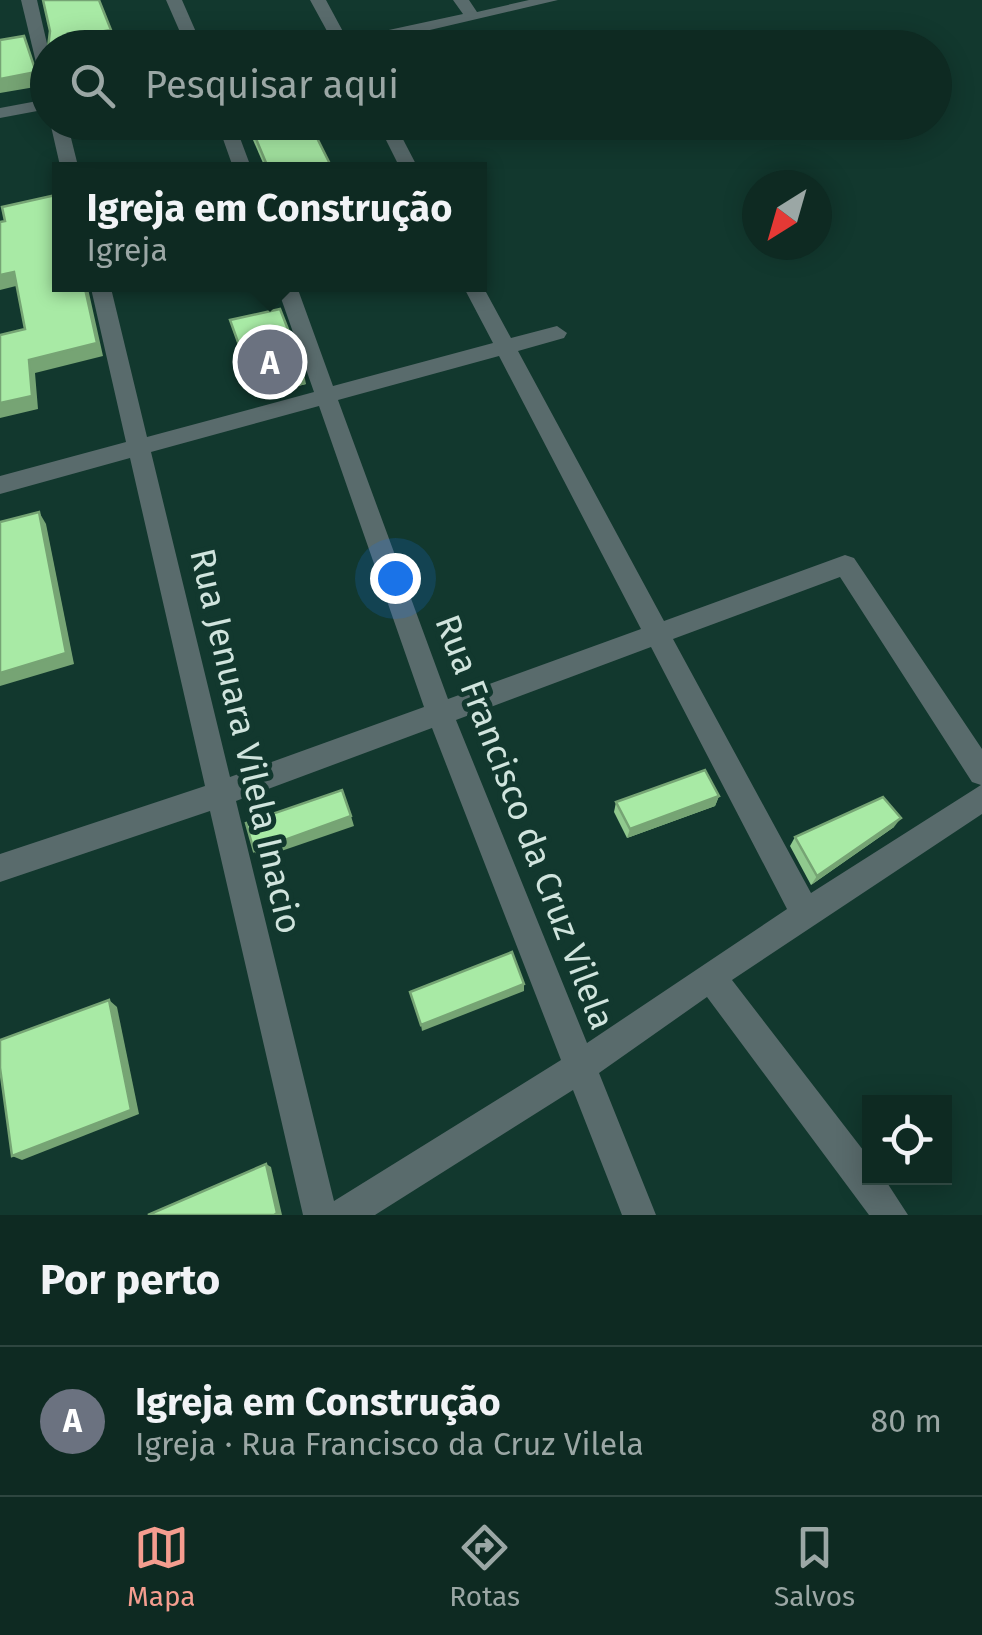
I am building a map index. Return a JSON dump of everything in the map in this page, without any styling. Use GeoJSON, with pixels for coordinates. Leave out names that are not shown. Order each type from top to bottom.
{"type":"FeatureCollection","features":[{"type":"Feature","properties":{"kind":"street"},"geometry":{"type":"LineString","coordinates":[[29,0],[36,30]]}},
{"type":"Feature","properties":{"kind":"street"},"geometry":{"type":"LineString","coordinates":[[174,0],[187,30]]}},
{"type":"Feature","properties":{"kind":"street"},"geometry":{"type":"LineString","coordinates":[[318,0],[331,30]]}},
{"type":"Feature","properties":{"kind":"street"},"geometry":{"type":"LineString","coordinates":[[461,0],[473,17]]}},
{"type":"Feature","properties":{"kind":"street"},"geometry":{"type":"LineString","coordinates":[[414,30],[550,0]]}},
{"type":"Feature","properties":{"kind":"street"},"geometry":{"type":"LineString","coordinates":[[0,114],[30,108]]}},
{"type":"Feature","properties":{"kind":"street"},"geometry":{"type":"LineString","coordinates":[[394,140],[406,162]]}},
{"type":"Feature","properties":{"kind":"street","name":"Rua Jenuara Vilela Inacio"},"geometry":{"type":"LineString","coordinates":[[102,292],[320,1215]]}},
{"type":"Feature","properties":{"kind":"street","name":"Rua Francisco da Cruz Vilela"},"geometry":{"type":"LineString","coordinates":[[289,292],[440,714],[639,1215]]}},
{"type":"Feature","properties":{"kind":"street"},"geometry":{"type":"LineString","coordinates":[[476,292],[805,913]]}},
{"type":"Feature","properties":{"kind":"street"},"geometry":{"type":"LineString","coordinates":[[0,485],[557,333]]}},
{"type":"Feature","properties":{"kind":"street"},"geometry":{"type":"LineString","coordinates":[[0,868],[218,795],[845,565],[982,773]]}},
{"type":"Feature","properties":{"kind":"street"},"geometry":{"type":"LineString","coordinates":[[343,1215],[579,1068],[710,976],[982,798]]}},
{"type":"Feature","properties":{"kind":"street"},"geometry":{"type":"LineString","coordinates":[[710,976],[891,1215]]}},
{"type":"Feature","properties":{"kind":"building"},"geometry":{"type":"Polygon","coordinates":[[[43,0],[99,0],[111,30],[50,30],[43,0]]]}},
{"type":"Feature","properties":{"kind":"building"},"geometry":{"type":"Polygon","coordinates":[[[24,36],[30,54],[30,73],[0,79],[0,40],[24,36]]]}},
{"type":"Feature","properties":{"kind":"building"},"geometry":{"type":"Polygon","coordinates":[[[256,140],[318,140],[329,162],[266,162],[256,140]]]}},
{"type":"Feature","properties":{"kind":"building"},"geometry":{"type":"Polygon","coordinates":[[[52,196],[52,292],[86,292],[97,343],[29,360],[32,396],[0,403],[0,335],[25,329],[14,272],[0,275],[0,222],[5,221],[2,207],[52,196]]]}},
{"type":"Feature","properties":{"kind":"building"},"geometry":{"type":"Polygon","coordinates":[[[280,309],[302,365],[251,378],[230,320],[280,309]]]}},
{"type":"Feature","properties":{"kind":"building"},"geometry":{"type":"Polygon","coordinates":[[[39,512],[66,653],[0,673],[0,522],[39,512]]]}},
{"type":"Feature","properties":{"kind":"building"},"geometry":{"type":"Polygon","coordinates":[[[705,770],[719,796],[630,829],[616,802],[705,770]]]}},
{"type":"Feature","properties":{"kind":"building"},"geometry":{"type":"Polygon","coordinates":[[[342,790],[351,816],[254,851],[246,823],[342,790]]]}},
{"type":"Feature","properties":{"kind":"building"},"geometry":{"type":"Polygon","coordinates":[[[883,797],[901,818],[817,876],[795,837],[883,797]]]}},
{"type":"Feature","properties":{"kind":"building"},"geometry":{"type":"Polygon","coordinates":[[[512,952],[524,984],[421,1025],[410,992],[512,952]]]}},
{"type":"Feature","properties":{"kind":"building"},"geometry":{"type":"Polygon","coordinates":[[[109,1000],[131,1110],[12,1156],[0,1040],[109,1000]]]}},
{"type":"Feature","properties":{"kind":"building"},"geometry":{"type":"Polygon","coordinates":[[[266,1164],[277,1213],[274,1215],[148,1215],[266,1164]]]}},
{"type":"Feature","properties":{"kind":"place","name":"Igreja em Construção"},"geometry":{"type":"Point","coordinates":[270,362]}}]}
